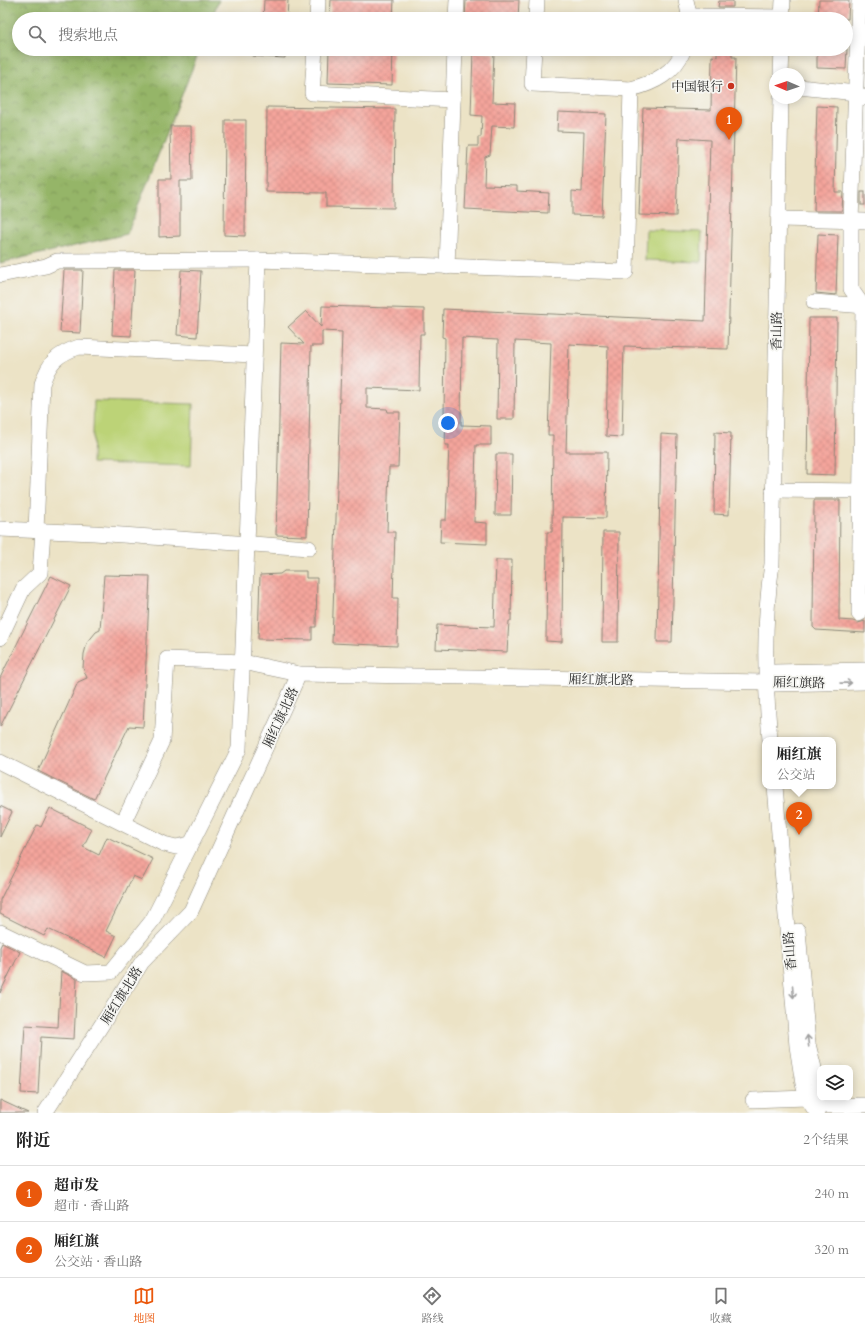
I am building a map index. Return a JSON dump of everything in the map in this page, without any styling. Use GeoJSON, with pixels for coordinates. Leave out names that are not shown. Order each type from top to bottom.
{"type":"FeatureCollection","features":[{"type":"Feature","properties":{"kind":"street"},"geometry":{"type":"LineString","coordinates":[[317,12],[318,0]]}},
{"type":"Feature","properties":{"kind":"street"},"geometry":{"type":"LineString","coordinates":[[456,12],[457,0]]}},
{"type":"Feature","properties":{"kind":"street"},"geometry":{"type":"LineString","coordinates":[[536,12],[537,0]]}},
{"type":"Feature","properties":{"kind":"street"},"geometry":{"type":"LineString","coordinates":[[686,0],[689,12]]}},
{"type":"Feature","properties":{"kind":"street"},"geometry":{"type":"LineString","coordinates":[[782,12],[783,0]]}},
{"type":"Feature","properties":{"kind":"street"},"geometry":{"type":"LineString","coordinates":[[859,614],[863,491],[864,306],[851,288],[858,221],[861,96],[860,0]]}},
{"type":"Feature","properties":{"kind":"street"},"geometry":{"type":"LineString","coordinates":[[315,56],[312,93],[453,100]]}},
{"type":"Feature","properties":{"kind":"street"},"geometry":{"type":"LineString","coordinates":[[447,266],[455,56]]}},
{"type":"Feature","properties":{"kind":"street"},"geometry":{"type":"LineString","coordinates":[[534,56],[532,84],[631,89],[651,84],[669,72],[682,56]]}},
{"type":"Feature","properties":{"kind":"street"},"geometry":{"type":"LineString","coordinates":[[781,68],[782,56]]}},
{"type":"Feature","properties":{"kind":"street"},"geometry":{"type":"LineString","coordinates":[[805,88],[861,96]]}},
{"type":"Feature","properties":{"kind":"street"},"geometry":{"type":"LineString","coordinates":[[0,275],[46,266],[57,261],[258,260],[626,272],[631,89]]}},
{"type":"Feature","properties":{"kind":"street","name":"香山路"},"geometry":{"type":"LineString","coordinates":[[779,737],[772,679],[767,595],[772,564],[781,104]]}},
{"type":"Feature","properties":{"kind":"street"},"geometry":{"type":"LineString","coordinates":[[779,219],[858,221]]}},
{"type":"Feature","properties":{"kind":"street"},"geometry":{"type":"LineString","coordinates":[[0,932],[85,973],[112,972],[152,922],[190,844],[240,749],[242,662],[258,260]]}},
{"type":"Feature","properties":{"kind":"street"},"geometry":{"type":"LineString","coordinates":[[814,302],[864,306]]}},
{"type":"Feature","properties":{"kind":"street"},"geometry":{"type":"LineString","coordinates":[[0,638],[24,589],[40,573],[39,531],[42,384],[47,368],[64,352],[80,347],[254,355]]}},
{"type":"Feature","properties":{"kind":"street"},"geometry":{"type":"LineString","coordinates":[[773,490],[863,491]]}},
{"type":"Feature","properties":{"kind":"street"},"geometry":{"type":"LineString","coordinates":[[0,529],[94,533],[247,545],[309,548]]}},
{"type":"Feature","properties":{"kind":"street"},"geometry":{"type":"LineString","coordinates":[[123,823],[162,741],[167,659],[242,662],[300,674]]}},
{"type":"Feature","properties":{"kind":"street","name":"厢红旗路"},"geometry":{"type":"LineString","coordinates":[[772,679],[865,670]]}},
{"type":"Feature","properties":{"kind":"street","name":"厢红旗北路"},"geometry":{"type":"LineString","coordinates":[[45,1113],[142,962],[191,911],[300,674],[772,679]]}},
{"type":"Feature","properties":{"kind":"street","name":"香山路"},"geometry":{"type":"LineString","coordinates":[[770,737],[772,679]]}},
{"type":"Feature","properties":{"kind":"street","name":"厢红旗路"},"geometry":{"type":"LineString","coordinates":[[772,679],[865,682]]}},
{"type":"Feature","properties":{"kind":"street"},"geometry":{"type":"LineString","coordinates":[[0,762],[164,844],[176,847],[190,844]]}},
{"type":"Feature","properties":{"kind":"street","name":"香山路"},"geometry":{"type":"LineString","coordinates":[[774,789],[797,1046],[803,1084],[820,1103]]}},
{"type":"Feature","properties":{"kind":"street","name":"香山路"},"geometry":{"type":"LineString","coordinates":[[784,789],[808,1044],[820,1103]]}},
{"type":"Feature","properties":{"kind":"street"},"geometry":{"type":"LineString","coordinates":[[753,1100],[865,1105]]}},
{"type":"Feature","properties":{"kind":"green space"},"geometry":{"type":"Polygon","coordinates":[[[0,0],[219,0],[214,12],[12,12],[12,56],[197,56],[127,234],[0,263],[0,0]]]}},
{"type":"Feature","properties":{"kind":"green space"},"geometry":{"type":"Polygon","coordinates":[[[646,230],[702,232],[701,262],[645,260],[646,230]]]}},
{"type":"Feature","properties":{"kind":"green space"},"geometry":{"type":"Polygon","coordinates":[[[94,401],[193,404],[191,466],[92,463],[94,401]]]}},
{"type":"Feature","properties":{"kind":"building"},"geometry":{"type":"Polygon","coordinates":[[[264,0],[288,0],[287,12],[263,12],[264,0]]]}},
{"type":"Feature","properties":{"kind":"building"},"geometry":{"type":"Polygon","coordinates":[[[331,0],[394,0],[393,12],[330,12],[331,0]]]}},
{"type":"Feature","properties":{"kind":"building"},"geometry":{"type":"Polygon","coordinates":[[[466,0],[519,0],[518,12],[465,12],[466,0]]]}},
{"type":"Feature","properties":{"kind":"building"},"geometry":{"type":"Polygon","coordinates":[[[819,0],[849,0],[848,12],[818,12],[819,0]]]}},
{"type":"Feature","properties":{"kind":"building"},"geometry":{"type":"Polygon","coordinates":[[[719,1],[733,1],[733,7],[718,7],[719,1]]]}},
{"type":"Feature","properties":{"kind":"building"},"geometry":{"type":"Polygon","coordinates":[[[252,56],[285,56],[285,58],[252,56]]]}},
{"type":"Feature","properties":{"kind":"building"},"geometry":{"type":"Polygon","coordinates":[[[329,56],[393,56],[392,85],[328,83],[329,56]]]}},
{"type":"Feature","properties":{"kind":"building"},"geometry":{"type":"Polygon","coordinates":[[[473,56],[494,56],[492,102],[515,103],[514,127],[492,126],[490,155],[485,157],[484,185],[517,186],[517,191],[549,193],[548,213],[465,209],[468,146],[478,146],[478,137],[481,137],[482,116],[471,115],[473,56]]]}},
{"type":"Feature","properties":{"kind":"building"},"geometry":{"type":"Polygon","coordinates":[[[712,56],[736,57],[728,349],[624,346],[622,437],[606,436],[608,346],[569,344],[566,452],[607,452],[606,518],[563,517],[562,642],[546,641],[547,532],[552,532],[553,435],[548,435],[551,343],[515,341],[514,419],[497,419],[498,340],[462,338],[461,425],[491,426],[491,445],[476,445],[474,522],[487,523],[487,544],[440,542],[441,520],[446,520],[449,445],[445,445],[445,338],[442,337],[443,309],[705,321],[710,140],[679,138],[676,216],[639,215],[643,108],[711,110],[712,56]]]}},
{"type":"Feature","properties":{"kind":"building"},"geometry":{"type":"Polygon","coordinates":[[[817,56],[847,56],[846,69],[817,68],[817,56]]]}},
{"type":"Feature","properties":{"kind":"building"},"geometry":{"type":"Polygon","coordinates":[[[817,106],[837,107],[835,192],[843,192],[842,211],[814,211],[817,106]]]}},
{"type":"Feature","properties":{"kind":"building"},"geometry":{"type":"Polygon","coordinates":[[[267,107],[395,109],[394,208],[326,207],[326,193],[266,192],[267,107]]]}},
{"type":"Feature","properties":{"kind":"building"},"geometry":{"type":"Polygon","coordinates":[[[558,112],[606,114],[602,216],[572,215],[572,191],[582,192],[584,132],[557,131],[558,112]]]}},
{"type":"Feature","properties":{"kind":"building"},"geometry":{"type":"Polygon","coordinates":[[[225,120],[246,120],[245,236],[224,235],[225,120]]]}},
{"type":"Feature","properties":{"kind":"building"},"geometry":{"type":"Polygon","coordinates":[[[170,126],[191,126],[192,181],[180,181],[180,236],[159,237],[159,179],[171,179],[170,126]]]}},
{"type":"Feature","properties":{"kind":"building"},"geometry":{"type":"Polygon","coordinates":[[[861,192],[865,192],[865,205],[861,205],[861,192]]]}},
{"type":"Feature","properties":{"kind":"building"},"geometry":{"type":"Polygon","coordinates":[[[818,234],[838,235],[836,295],[816,293],[818,234]]]}},
{"type":"Feature","properties":{"kind":"building"},"geometry":{"type":"Polygon","coordinates":[[[64,270],[83,270],[80,333],[60,332],[64,270]]]}},
{"type":"Feature","properties":{"kind":"building"},"geometry":{"type":"Polygon","coordinates":[[[115,270],[135,270],[131,336],[112,335],[115,270]]]}},
{"type":"Feature","properties":{"kind":"building"},"geometry":{"type":"Polygon","coordinates":[[[181,270],[201,271],[197,337],[177,335],[181,270]]]}},
{"type":"Feature","properties":{"kind":"building"},"geometry":{"type":"Polygon","coordinates":[[[322,306],[424,309],[424,334],[420,334],[419,390],[367,388],[367,408],[387,409],[388,412],[400,412],[398,467],[389,467],[387,532],[395,532],[393,598],[398,598],[397,646],[332,643],[342,332],[322,331],[322,346],[311,346],[307,536],[276,535],[281,343],[304,344],[288,327],[306,311],[321,327],[322,306]]]}},
{"type":"Feature","properties":{"kind":"building"},"geometry":{"type":"Polygon","coordinates":[[[809,318],[837,318],[835,475],[807,474],[809,318]]]}},
{"type":"Feature","properties":{"kind":"building"},"geometry":{"type":"Polygon","coordinates":[[[715,432],[731,433],[729,515],[714,514],[715,432]]]}},
{"type":"Feature","properties":{"kind":"building"},"geometry":{"type":"Polygon","coordinates":[[[661,434],[677,435],[672,642],[657,642],[661,434]]]}},
{"type":"Feature","properties":{"kind":"building"},"geometry":{"type":"Polygon","coordinates":[[[496,454],[512,454],[511,515],[495,515],[496,454]]]}},
{"type":"Feature","properties":{"kind":"building"},"geometry":{"type":"Polygon","coordinates":[[[814,500],[840,500],[839,620],[858,623],[865,621],[865,633],[816,630],[813,627],[814,500]]]}},
{"type":"Feature","properties":{"kind":"building"},"geometry":{"type":"Polygon","coordinates":[[[603,532],[619,532],[618,642],[602,642],[603,532]]]}},
{"type":"Feature","properties":{"kind":"building"},"geometry":{"type":"Polygon","coordinates":[[[496,560],[512,560],[511,621],[509,621],[507,652],[436,649],[437,625],[494,627],[496,560]]]}},
{"type":"Feature","properties":{"kind":"building"},"geometry":{"type":"Polygon","coordinates":[[[284,571],[306,571],[306,578],[317,578],[316,627],[312,627],[312,640],[258,639],[260,575],[280,574],[284,571]]]}},
{"type":"Feature","properties":{"kind":"building"},"geometry":{"type":"Polygon","coordinates":[[[104,575],[150,576],[143,727],[129,726],[94,799],[38,771],[78,682],[87,678],[83,668],[84,654],[87,643],[96,632],[100,630],[104,575]]]}},
{"type":"Feature","properties":{"kind":"building"},"geometry":{"type":"Polygon","coordinates":[[[51,576],[71,586],[0,727],[0,678],[51,576]]]}},
{"type":"Feature","properties":{"kind":"building"},"geometry":{"type":"Polygon","coordinates":[[[0,806],[12,812],[0,837],[0,806]]]}},
{"type":"Feature","properties":{"kind":"building"},"geometry":{"type":"Polygon","coordinates":[[[50,808],[92,829],[83,847],[99,855],[107,837],[153,859],[142,880],[133,876],[106,931],[116,936],[106,957],[48,929],[44,936],[0,914],[0,900],[37,825],[41,827],[50,808]]]}},
{"type":"Feature","properties":{"kind":"building"},"geometry":{"type":"Polygon","coordinates":[[[2,943],[20,952],[0,993],[0,947],[2,943]]]}},
{"type":"Feature","properties":{"kind":"building"},"geometry":{"type":"Polygon","coordinates":[[[61,971],[77,979],[74,1039],[41,1037],[38,1094],[21,1093],[25,1025],[58,1027],[61,971]]]}},
{"type":"Feature","properties":{"kind":"building"},"geometry":{"type":"Polygon","coordinates":[[[0,1100],[28,1113],[0,1113],[0,1100]]]}},
{"type":"Feature","properties":{"kind":"place","name":"中国银行"},"geometry":{"type":"Point","coordinates":[731,86]}},
{"type":"Feature","properties":{"kind":"place","name":"超市发"},"geometry":{"type":"Point","coordinates":[729,140]}},
{"type":"Feature","properties":{"kind":"place","name":"厢红旗"},"geometry":{"type":"Point","coordinates":[799,835]}}]}
